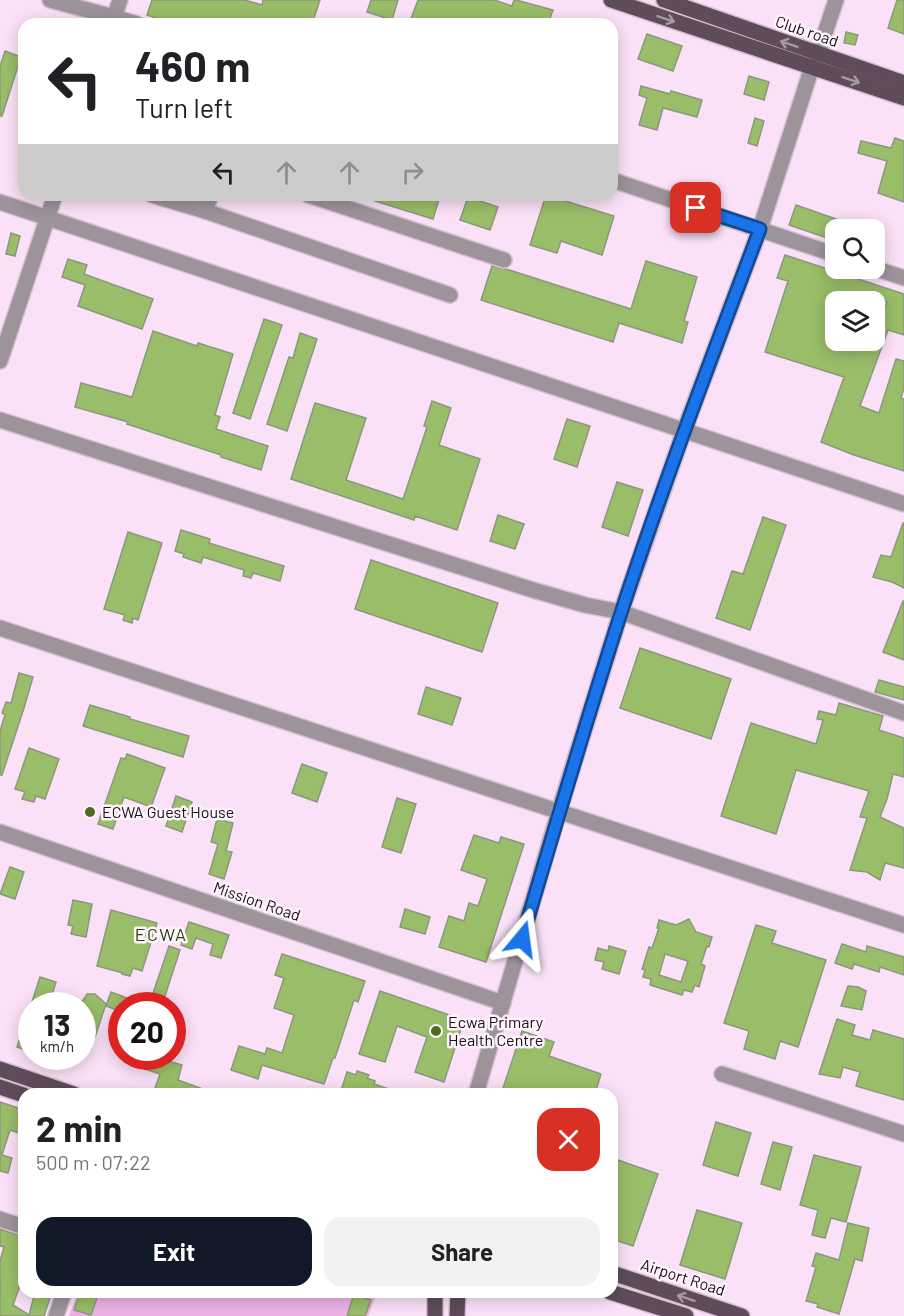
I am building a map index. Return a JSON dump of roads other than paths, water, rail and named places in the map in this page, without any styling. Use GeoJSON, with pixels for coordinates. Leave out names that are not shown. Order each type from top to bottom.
{"type":"FeatureCollection","features":[{"type":"Feature","properties":{"kind":"main road"},"geometry":{"type":"LineString","coordinates":[[611,0],[815,60],[904,98]]}},
{"type":"Feature","properties":{"kind":"main road","name":"Club road"},"geometry":{"type":"LineString","coordinates":[[664,0],[815,60]]}},
{"type":"Feature","properties":{"kind":"main road","name":"Club road"},"geometry":{"type":"LineString","coordinates":[[831,66],[904,83]]}},
{"type":"Feature","properties":{"kind":"main road"},"geometry":{"type":"LineString","coordinates":[[0,1068],[57,1088]]}},
{"type":"Feature","properties":{"kind":"main road"},"geometry":{"type":"LineString","coordinates":[[0,1087],[18,1093]]}},
{"type":"Feature","properties":{"kind":"main road","name":"Airport Road"},"geometry":{"type":"LineString","coordinates":[[618,1275],[742,1316]]}},
{"type":"Feature","properties":{"kind":"main road"},"geometry":{"type":"LineString","coordinates":[[618,1295],[686,1316]]}},
{"type":"Feature","properties":{"kind":"main road"},"geometry":{"type":"LineString","coordinates":[[435,1298],[435,1316]]}},
{"type":"Feature","properties":{"kind":"main road"},"geometry":{"type":"LineString","coordinates":[[457,1316],[458,1298]]}},
{"type":"Feature","properties":{"kind":"street"},"geometry":{"type":"LineString","coordinates":[[50,0],[107,18]]}},
{"type":"Feature","properties":{"kind":"street"},"geometry":{"type":"LineString","coordinates":[[114,18],[120,0]]}},
{"type":"Feature","properties":{"kind":"street"},"geometry":{"type":"LineString","coordinates":[[478,1088],[559,811],[621,612],[684,432],[760,229],[836,0]]}},
{"type":"Feature","properties":{"kind":"street"},"geometry":{"type":"LineString","coordinates":[[618,182],[825,251]]}},
{"type":"Feature","properties":{"kind":"street"},"geometry":{"type":"LineString","coordinates":[[0,361],[53,201]]}},
{"type":"Feature","properties":{"kind":"street"},"geometry":{"type":"LineString","coordinates":[[173,201],[450,295]]}},
{"type":"Feature","properties":{"kind":"street"},"geometry":{"type":"LineString","coordinates":[[205,211],[209,201]]}},
{"type":"Feature","properties":{"kind":"street"},"geometry":{"type":"LineString","coordinates":[[326,201],[504,260]]}},
{"type":"Feature","properties":{"kind":"street"},"geometry":{"type":"LineString","coordinates":[[0,202],[904,504]]}},
{"type":"Feature","properties":{"kind":"street"},"geometry":{"type":"LineString","coordinates":[[885,272],[904,278]]}},
{"type":"Feature","properties":{"kind":"street"},"geometry":{"type":"LineString","coordinates":[[0,420],[533,590],[585,605],[621,612],[904,713]]}},
{"type":"Feature","properties":{"kind":"street"},"geometry":{"type":"LineString","coordinates":[[0,628],[904,925]]}},
{"type":"Feature","properties":{"kind":"street","name":"Mission Road"},"geometry":{"type":"LineString","coordinates":[[0,832],[503,1004]]}},
{"type":"Feature","properties":{"kind":"street"},"geometry":{"type":"LineString","coordinates":[[722,1074],[904,1134]]}},
{"type":"Feature","properties":{"kind":"street"},"geometry":{"type":"LineString","coordinates":[[0,1219],[18,1225]]}},
{"type":"Feature","properties":{"kind":"street"},"geometry":{"type":"LineString","coordinates":[[56,1316],[62,1298]]}},
{"type":"Feature","properties":{"kind":"place","name":"ECWA Guest House"},"geometry":{"type":"Point","coordinates":[90,812]}},
{"type":"Feature","properties":{"kind":"place","name":"Ecwa Primary Health Centre"},"geometry":{"type":"Point","coordinates":[436,1031]}},
{"type":"Feature","properties":{"kind":"district","name":"ECWA"},"geometry":{"type":"Point","coordinates":[161,935]}}]}
